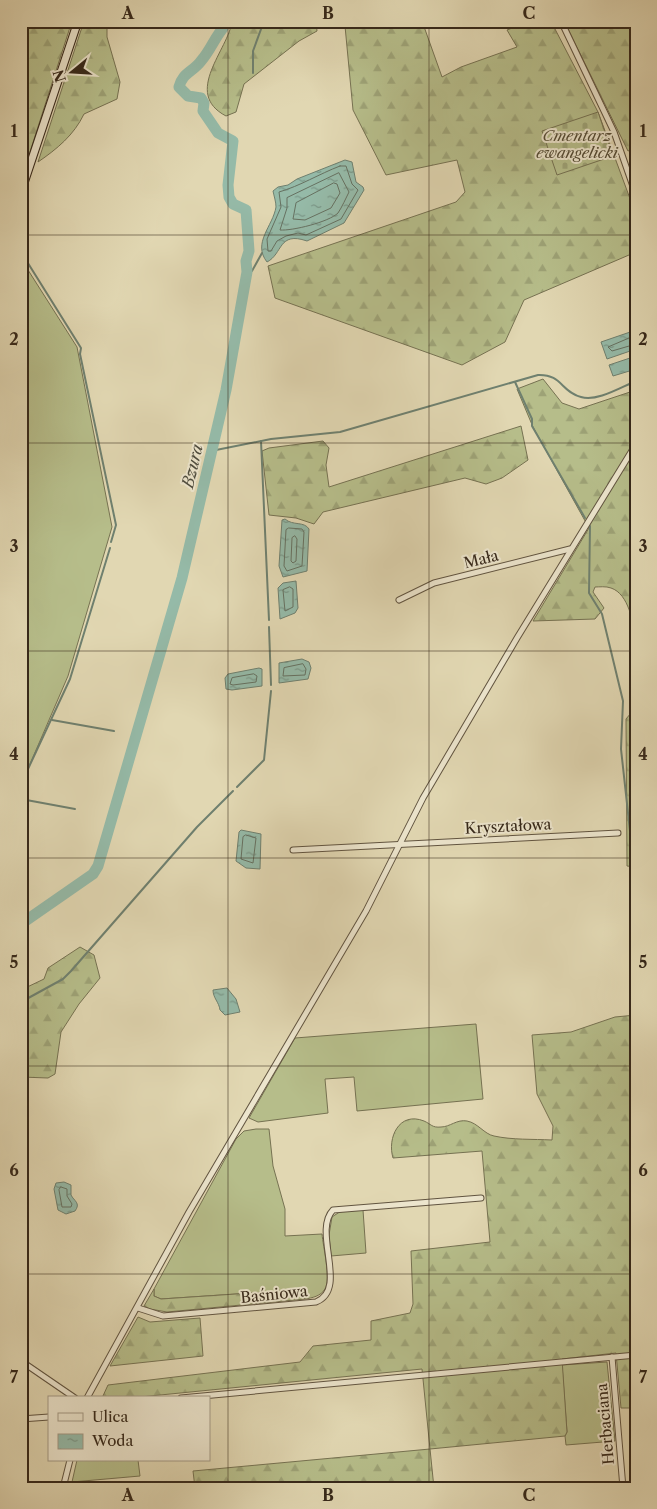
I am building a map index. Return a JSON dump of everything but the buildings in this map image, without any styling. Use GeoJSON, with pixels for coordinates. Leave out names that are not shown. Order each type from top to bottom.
{"type":"FeatureCollection","features":[{"type":"Feature","properties":{"kind":"street"},"geometry":{"type":"LineString","coordinates":[[21,192],[78,21]]}},
{"type":"Feature","properties":{"kind":"street"},"geometry":{"type":"LineString","coordinates":[[561,21],[614,132],[636,195]]}},
{"type":"Feature","properties":{"kind":"street"},"geometry":{"type":"LineString","coordinates":[[88,1396],[189,1212],[366,911],[422,798],[570,549],[636,444]]}},
{"type":"Feature","properties":{"kind":"street","name":"Mała"},"geometry":{"type":"LineString","coordinates":[[399,600],[434,583],[570,549]]}},
{"type":"Feature","properties":{"kind":"street","name":"Kryształowa"},"geometry":{"type":"LineString","coordinates":[[293,850],[618,833]]}},
{"type":"Feature","properties":{"kind":"street","name":"Baśniowa"},"geometry":{"type":"LineString","coordinates":[[138,1308],[163,1316],[316,1302],[323,1299],[330,1286],[327,1231],[329,1214],[333,1210],[481,1198]]}},
{"type":"Feature","properties":{"kind":"street"},"geometry":{"type":"LineString","coordinates":[[202,1396],[636,1355]]}},
{"type":"Feature","properties":{"kind":"street","name":"Herbaciana"},"geometry":{"type":"LineString","coordinates":[[612,1357],[623,1488]]}},
{"type":"Feature","properties":{"kind":"street"},"geometry":{"type":"LineString","coordinates":[[21,1361],[72,1396]]}},
{"type":"Feature","properties":{"kind":"street"},"geometry":{"type":"LineString","coordinates":[[21,1419],[48,1417]]}},
{"type":"Feature","properties":{"kind":"street"},"geometry":{"type":"LineString","coordinates":[[63,1488],[70,1462]]}},
{"type":"Feature","properties":{"kind":"green space"},"geometry":{"type":"Polygon","coordinates":[[[21,21],[72,21],[28,158],[21,158],[21,21]]]}},
{"type":"Feature","properties":{"kind":"green space"},"geometry":{"type":"Polygon","coordinates":[[[84,21],[107,21],[107,37],[120,82],[117,99],[84,114],[75,129],[64,141],[38,162],[84,21]]]}},
{"type":"Feature","properties":{"kind":"green space"},"geometry":{"type":"Polygon","coordinates":[[[232,21],[316,21],[317,31],[299,41],[244,84],[236,112],[226,116],[214,106],[208,95],[208,83],[211,70],[229,32],[232,21]]]}},
{"type":"Feature","properties":{"kind":"green space"},"geometry":{"type":"Polygon","coordinates":[[[354,21],[422,21],[442,77],[461,67],[517,47],[507,30],[537,21],[543,22],[555,29],[598,112],[632,204],[636,220],[636,252],[524,300],[505,342],[462,365],[275,298],[268,266],[456,202],[465,192],[457,160],[386,175],[353,110],[345,26],[354,21]]]}},
{"type":"Feature","properties":{"kind":"green space"},"geometry":{"type":"Polygon","coordinates":[[[564,21],[636,21],[636,148],[628,151],[564,21]]]}},
{"type":"Feature","properties":{"kind":"green space","name":"Cmentarz ewangelicki"},"geometry":{"type":"Polygon","coordinates":[[[598,112],[613,156],[557,175],[542,131],[598,112]]]}},
{"type":"Feature","properties":{"kind":"green space"},"geometry":{"type":"Polygon","coordinates":[[[21,259],[77,347],[112,527],[68,676],[21,785],[21,259]]]}},
{"type":"Feature","properties":{"kind":"green space"},"geometry":{"type":"Polygon","coordinates":[[[543,379],[562,403],[579,409],[636,390],[636,639],[632,617],[626,603],[617,591],[607,587],[595,587],[593,592],[604,608],[595,619],[533,621],[589,528],[533,427],[517,389],[543,379]]]}},
{"type":"Feature","properties":{"kind":"green space"},"geometry":{"type":"Polygon","coordinates":[[[521,426],[528,460],[502,478],[486,484],[465,478],[323,512],[314,524],[296,518],[269,515],[262,451],[269,448],[323,441],[329,448],[326,465],[329,487],[521,426]]]}},
{"type":"Feature","properties":{"kind":"green space"},"geometry":{"type":"Polygon","coordinates":[[[636,707],[636,867],[627,866],[626,719],[636,707]]]}},
{"type":"Feature","properties":{"kind":"green space"},"geometry":{"type":"Polygon","coordinates":[[[80,947],[94,955],[100,978],[79,1004],[61,1032],[55,1074],[48,1078],[21,1077],[21,990],[44,979],[48,968],[80,947]]]}},
{"type":"Feature","properties":{"kind":"green space"},"geometry":{"type":"Polygon","coordinates":[[[636,1015],[636,1408],[621,1408],[616,1353],[562,1359],[567,1432],[565,1436],[430,1449],[422,1369],[150,1396],[103,1396],[108,1385],[300,1362],[313,1346],[371,1340],[371,1321],[410,1313],[413,1304],[411,1251],[490,1242],[482,1151],[393,1158],[392,1142],[397,1128],[408,1120],[415,1119],[438,1127],[467,1121],[494,1136],[515,1139],[552,1140],[553,1126],[537,1094],[532,1035],[571,1032],[615,1017],[636,1015]]]}},
{"type":"Feature","properties":{"kind":"green space"},"geometry":{"type":"Polygon","coordinates":[[[476,1024],[483,1099],[357,1111],[354,1077],[325,1079],[328,1113],[258,1122],[249,1118],[295,1038],[476,1024]]]}},
{"type":"Feature","properties":{"kind":"green space"},"geometry":{"type":"Polygon","coordinates":[[[269,1129],[273,1166],[285,1209],[285,1236],[322,1234],[327,1270],[325,1289],[319,1295],[305,1299],[296,1290],[161,1299],[154,1296],[154,1289],[236,1139],[244,1131],[269,1129]]]}},
{"type":"Feature","properties":{"kind":"green space"},"geometry":{"type":"Polygon","coordinates":[[[363,1210],[366,1253],[331,1256],[329,1235],[332,1217],[341,1211],[363,1210]]]}},
{"type":"Feature","properties":{"kind":"green space"},"geometry":{"type":"Polygon","coordinates":[[[154,1289],[154,1296],[161,1299],[296,1290],[305,1299],[167,1312],[144,1306],[154,1289]]]}},
{"type":"Feature","properties":{"kind":"green space"},"geometry":{"type":"Polygon","coordinates":[[[138,1317],[150,1322],[200,1318],[203,1356],[110,1366],[138,1317]]]}},
{"type":"Feature","properties":{"kind":"green space"},"geometry":{"type":"Polygon","coordinates":[[[607,1362],[615,1441],[566,1445],[565,1436],[567,1432],[562,1365],[607,1362]]]}},
{"type":"Feature","properties":{"kind":"green space"},"geometry":{"type":"Polygon","coordinates":[[[430,1449],[434,1488],[195,1488],[193,1471],[430,1449]]]}},
{"type":"Feature","properties":{"kind":"green space"},"geometry":{"type":"Polygon","coordinates":[[[77,1462],[138,1462],[140,1476],[72,1482],[77,1462]]]}},
{"type":"Feature","properties":{"kind":"water"},"geometry":{"type":"Polygon","coordinates":[[[345,160],[352,162],[356,182],[364,190],[344,223],[307,241],[291,239],[286,241],[267,262],[263,255],[262,241],[276,207],[273,191],[278,187],[288,185],[297,179],[345,160]]]}},
{"type":"Feature","properties":{"kind":"water"},"geometry":{"type":"Polygon","coordinates":[[[636,330],[636,349],[607,359],[601,342],[636,330]]]}},
{"type":"Feature","properties":{"kind":"water"},"geometry":{"type":"Polygon","coordinates":[[[636,356],[636,369],[613,376],[609,365],[636,356]]]}},
{"type":"Feature","properties":{"kind":"water"},"geometry":{"type":"Polygon","coordinates":[[[285,519],[304,525],[309,529],[307,571],[283,577],[279,566],[282,520],[285,519]]]}},
{"type":"Feature","properties":{"kind":"water"},"geometry":{"type":"Polygon","coordinates":[[[296,581],[298,608],[295,613],[280,619],[278,588],[283,583],[296,581]]]}},
{"type":"Feature","properties":{"kind":"water"},"geometry":{"type":"Polygon","coordinates":[[[302,659],[309,662],[311,668],[308,679],[279,683],[279,663],[302,659]]]}},
{"type":"Feature","properties":{"kind":"water"},"geometry":{"type":"Polygon","coordinates":[[[262,669],[262,686],[226,689],[225,678],[228,674],[262,669]]]}},
{"type":"Feature","properties":{"kind":"water"},"geometry":{"type":"Polygon","coordinates":[[[241,830],[261,834],[260,869],[246,868],[236,861],[239,832],[241,830]]]}},
{"type":"Feature","properties":{"kind":"water"},"geometry":{"type":"Polygon","coordinates":[[[227,988],[236,999],[240,1012],[225,1015],[220,1010],[213,990],[227,988]]]}},
{"type":"Feature","properties":{"kind":"water"},"geometry":{"type":"Polygon","coordinates":[[[64,1182],[71,1185],[71,1195],[77,1206],[75,1211],[66,1214],[58,1210],[54,1189],[56,1183],[64,1182]]]}},
{"type":"Feature","properties":{"kind":"waterway","name":"Bzura"},"geometry":{"type":"LineString","coordinates":[[21,924],[93,874],[98,866],[182,578],[226,390],[247,272],[246,261],[249,251],[246,210],[233,204],[229,197],[228,185],[233,141],[218,133],[203,111],[204,103],[201,98],[188,96],[179,87],[180,82],[198,65],[207,53],[223,28],[223,21]]}},
{"type":"Feature","properties":{"kind":"waterway"},"geometry":{"type":"LineString","coordinates":[[253,73],[253,51],[264,21]]}},
{"type":"Feature","properties":{"kind":"waterway"},"geometry":{"type":"LineString","coordinates":[[21,252],[81,348],[80,354],[116,525],[111,542]]}},
{"type":"Feature","properties":{"kind":"waterway"},"geometry":{"type":"LineString","coordinates":[[247,272],[252,271],[262,253]]}},
{"type":"Feature","properties":{"kind":"waterway"},"geometry":{"type":"LineString","coordinates":[[211,451],[271,439],[340,432],[538,375],[552,377],[574,395],[587,398],[601,396],[636,381]]}},
{"type":"Feature","properties":{"kind":"waterway"},"geometry":{"type":"LineString","coordinates":[[515,382],[532,419],[532,426],[585,518]]}},
{"type":"Feature","properties":{"kind":"waterway"},"geometry":{"type":"LineString","coordinates":[[261,441],[269,620]]}},
{"type":"Feature","properties":{"kind":"waterway"},"geometry":{"type":"LineString","coordinates":[[590,526],[589,593],[602,614],[623,701],[621,749],[630,831],[636,831]]}},
{"type":"Feature","properties":{"kind":"waterway"},"geometry":{"type":"LineString","coordinates":[[21,784],[70,679],[110,548]]}},
{"type":"Feature","properties":{"kind":"waterway"},"geometry":{"type":"LineString","coordinates":[[269,627],[271,685]]}},
{"type":"Feature","properties":{"kind":"waterway"},"geometry":{"type":"LineString","coordinates":[[237,787],[264,760],[271,691]]}},
{"type":"Feature","properties":{"kind":"waterway"},"geometry":{"type":"LineString","coordinates":[[52,720],[114,731]]}},
{"type":"Feature","properties":{"kind":"waterway"},"geometry":{"type":"LineString","coordinates":[[21,1002],[63,979],[197,827],[233,791]]}},
{"type":"Feature","properties":{"kind":"waterway"},"geometry":{"type":"LineString","coordinates":[[21,799],[75,809]]}}]}
